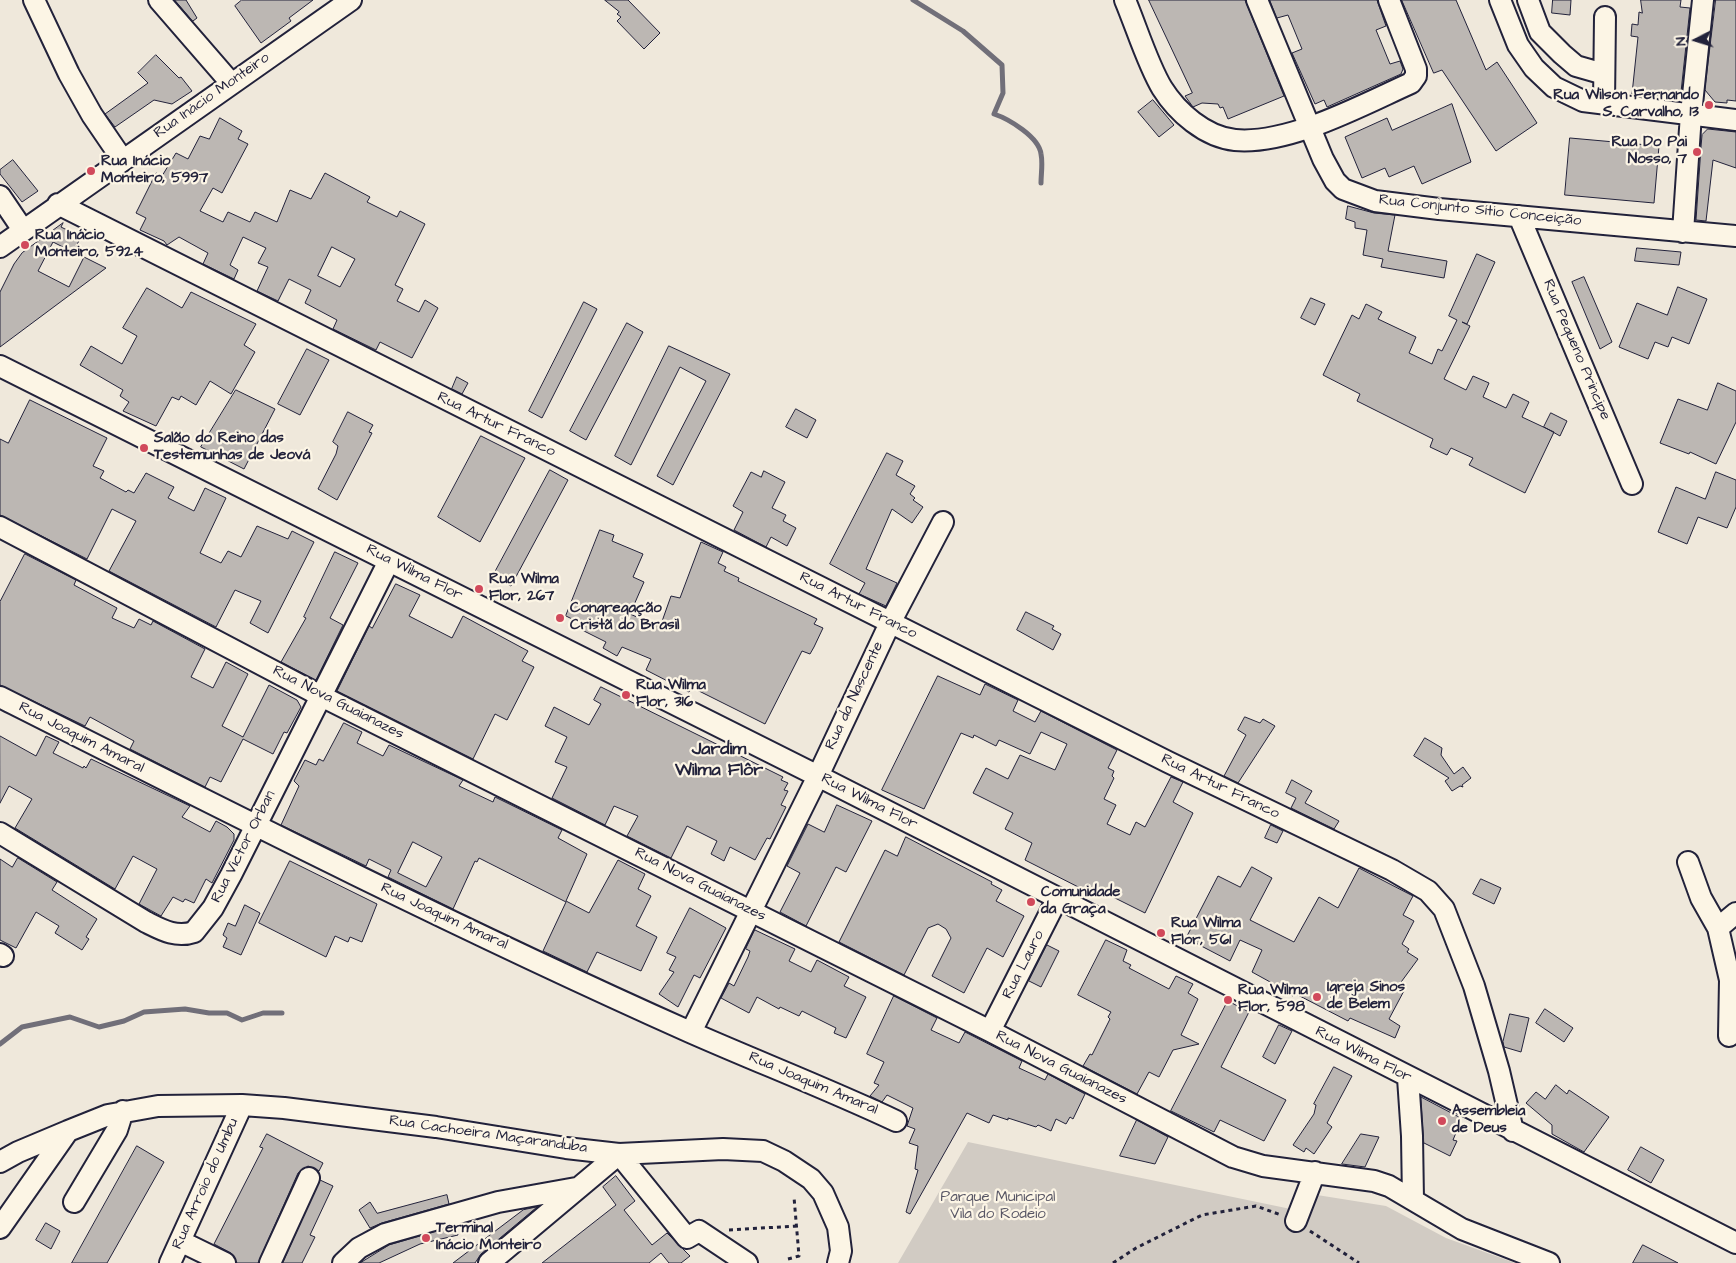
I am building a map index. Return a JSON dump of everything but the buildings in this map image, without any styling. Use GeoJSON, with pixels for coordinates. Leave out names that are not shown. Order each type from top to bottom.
{"type":"FeatureCollection","features":[{"type":"Feature","properties":{"kind":"street"},"geometry":{"type":"LineString","coordinates":[[34,0],[83,98],[122,159]]}},
{"type":"Feature","properties":{"kind":"street"},"geometry":{"type":"LineString","coordinates":[[159,0],[231,82]]}},
{"type":"Feature","properties":{"kind":"street"},"geometry":{"type":"LineString","coordinates":[[1125,0],[1162,87],[1182,114],[1210,132],[1234,140],[1259,139],[1309,128],[1411,83],[1416,76],[1416,69],[1389,0]]}},
{"type":"Feature","properties":{"kind":"street","name":"Rua Conjunto Sítio Conceição"},"geometry":{"type":"LineString","coordinates":[[1256,0],[1309,128],[1336,181],[1350,192],[1374,201],[1736,236]]}},
{"type":"Feature","properties":{"kind":"street"},"geometry":{"type":"LineString","coordinates":[[1500,0],[1518,45],[1534,68],[1554,87],[1583,101],[1736,120]]}},
{"type":"Feature","properties":{"kind":"street"},"geometry":{"type":"LineString","coordinates":[[1528,0],[1540,32],[1562,54],[1576,66],[1604,74]]}},
{"type":"Feature","properties":{"kind":"street"},"geometry":{"type":"LineString","coordinates":[[1683,232],[1691,114],[1703,0]]}},
{"type":"Feature","properties":{"kind":"street","name":"Rua Inácio Monteiro"},"geometry":{"type":"LineString","coordinates":[[0,246],[342,2]]}},
{"type":"Feature","properties":{"kind":"street"},"geometry":{"type":"LineString","coordinates":[[1604,103],[1605,17]]}},
{"type":"Feature","properties":{"kind":"street"},"geometry":{"type":"LineString","coordinates":[[0,196],[23,230]]}},
{"type":"Feature","properties":{"kind":"street","name":"Rua Artur Franco"},"geometry":{"type":"LineString","coordinates":[[58,204],[890,623],[1193,774],[1392,870],[1428,891],[1444,909],[1474,986],[1513,1131]]}},
{"type":"Feature","properties":{"kind":"street","name":"Rua Pequeno Principe"},"geometry":{"type":"LineString","coordinates":[[1519,216],[1632,484]]}},
{"type":"Feature","properties":{"kind":"street","name":"Rua Wilma Flor"},"geometry":{"type":"LineString","coordinates":[[0,366],[818,776],[1408,1078],[1736,1243]]}},
{"type":"Feature","properties":{"kind":"street","name":"Rua da Nascente"},"geometry":{"type":"LineString","coordinates":[[691,1032],[818,776],[890,623],[943,522]]}},
{"type":"Feature","properties":{"kind":"street","name":"Rua Nova Guaianazes"},"geometry":{"type":"LineString","coordinates":[[0,527],[321,696],[990,1031],[1233,1157],[1263,1166],[1374,1181],[1388,1186],[1462,1229],[1549,1263]]}},
{"type":"Feature","properties":{"kind":"street","name":"Rua Victor Orban"},"geometry":{"type":"LineString","coordinates":[[0,833],[146,922],[168,933],[187,934],[194,932],[202,925],[213,908],[257,826],[389,561]]}},
{"type":"Feature","properties":{"kind":"street","name":"Rua Joaquim Amaral"},"geometry":{"type":"LineString","coordinates":[[0,697],[392,892],[691,1032],[840,1095],[896,1121]]}},
{"type":"Feature","properties":{"kind":"street"},"geometry":{"type":"LineString","coordinates":[[1688,862],[1701,898],[1718,928],[1730,980],[1729,1036]]}},
{"type":"Feature","properties":{"kind":"street","name":"Rua Lauro"},"geometry":{"type":"LineString","coordinates":[[990,1031],[1057,899]]}},
{"type":"Feature","properties":{"kind":"street"},"geometry":{"type":"LineString","coordinates":[[1718,928],[1736,913]]}},
{"type":"Feature","properties":{"kind":"street"},"geometry":{"type":"LineString","coordinates":[[1408,1078],[1412,1136],[1413,1200]]}},
{"type":"Feature","properties":{"kind":"street","name":"Rua Cachoeira Maçaranduba"},"geometry":{"type":"LineString","coordinates":[[0,1162],[18,1152],[123,1111],[158,1106],[242,1105],[284,1108],[619,1154],[745,1149],[763,1151],[784,1161],[811,1179],[830,1206],[840,1240],[838,1263]]}},
{"type":"Feature","properties":{"kind":"street","name":"Rua Arroio do Umbu"},"geometry":{"type":"LineString","coordinates":[[170,1263],[242,1105]]}},
{"type":"Feature","properties":{"kind":"street"},"geometry":{"type":"LineString","coordinates":[[74,1202],[117,1130],[123,1111]]}},
{"type":"Feature","properties":{"kind":"street"},"geometry":{"type":"LineString","coordinates":[[0,1228],[68,1132]]}},
{"type":"Feature","properties":{"kind":"street"},"geometry":{"type":"LineString","coordinates":[[488,1263],[619,1154],[687,1238],[699,1231],[747,1263]]}},
{"type":"Feature","properties":{"kind":"street"},"geometry":{"type":"LineString","coordinates":[[1296,1221],[1315,1172]]}},
{"type":"Feature","properties":{"kind":"street"},"geometry":{"type":"LineString","coordinates":[[270,1263],[310,1178]]}},
{"type":"Feature","properties":{"kind":"street"},"geometry":{"type":"LineString","coordinates":[[343,1263],[359,1248],[385,1234],[498,1202],[578,1188]]}},
{"type":"Feature","properties":{"kind":"street"},"geometry":{"type":"LineString","coordinates":[[180,1241],[225,1263]]}},
{"type":"Feature","properties":{"kind":"path"},"geometry":{"type":"LineString","coordinates":[[788,1259],[799,1256],[794,1196]]}},
{"type":"Feature","properties":{"kind":"path"},"geometry":{"type":"LineString","coordinates":[[1114,1263],[1136,1248],[1202,1215],[1256,1206],[1296,1221],[1359,1263]]}},
{"type":"Feature","properties":{"kind":"path"},"geometry":{"type":"LineString","coordinates":[[728,1230],[796,1226]]}},
{"type":"Feature","properties":{"kind":"green space","name":"Parque Municipal Vila do Rodeio"},"geometry":{"type":"Polygon","coordinates":[[[968,1142],[1310,1213],[1317,1195],[1386,1206],[1446,1238],[1515,1263],[898,1263],[968,1142]]]}},
{"type":"Feature","properties":{"kind":"waterway"},"geometry":{"type":"LineString","coordinates":[[913,0],[963,31],[1002,65],[1003,93],[994,114],[1015,124],[1035,141],[1042,157],[1041,183]]}},
{"type":"Feature","properties":{"kind":"waterway"},"geometry":{"type":"LineString","coordinates":[[0,1044],[22,1027],[70,1017],[99,1027],[124,1021],[144,1012],[185,1009],[209,1013],[227,1013],[242,1020],[263,1013],[282,1013]]}},
{"type":"Feature","properties":{"kind":"place","name":"Rua Wilson Fernando S. Carvalho, 13"},"geometry":{"type":"Point","coordinates":[1709,105]}},
{"type":"Feature","properties":{"kind":"place","name":"Rua Do Pai Nosso, 7"},"geometry":{"type":"Point","coordinates":[1697,152]}},
{"type":"Feature","properties":{"kind":"place","name":"Rua Inácio Monteiro, 5997"},"geometry":{"type":"Point","coordinates":[91,171]}},
{"type":"Feature","properties":{"kind":"place","name":"Rua Inácio Monteiro, 5924"},"geometry":{"type":"Point","coordinates":[25,245]}},
{"type":"Feature","properties":{"kind":"place","name":"Salão do Reino das Testemunhas de Jeová"},"geometry":{"type":"Point","coordinates":[144,448]}},
{"type":"Feature","properties":{"kind":"place","name":"Rua Wilma Flor, 267"},"geometry":{"type":"Point","coordinates":[479,589]}},
{"type":"Feature","properties":{"kind":"place","name":"Congregação Cristã do Brasil"},"geometry":{"type":"Point","coordinates":[560,618]}},
{"type":"Feature","properties":{"kind":"place","name":"Rua Wilma Flor, 316"},"geometry":{"type":"Point","coordinates":[626,695]}},
{"type":"Feature","properties":{"kind":"place","name":"Comunidade da Graça"},"geometry":{"type":"Point","coordinates":[1031,902]}},
{"type":"Feature","properties":{"kind":"place","name":"Rua Wilma Flor, 561"},"geometry":{"type":"Point","coordinates":[1161,933]}},
{"type":"Feature","properties":{"kind":"place","name":"Igreja Sinos de Belem"},"geometry":{"type":"Point","coordinates":[1317,997]}},
{"type":"Feature","properties":{"kind":"place","name":"Rua Wilma Flor, 598"},"geometry":{"type":"Point","coordinates":[1228,1000]}},
{"type":"Feature","properties":{"kind":"place","name":"Assembleia de Deus"},"geometry":{"type":"Point","coordinates":[1442,1121]}},
{"type":"Feature","properties":{"kind":"place","name":"Terminal Inácio Monteiro"},"geometry":{"type":"Point","coordinates":[426,1238]}},
{"type":"Feature","properties":{"kind":"district","name":"Jardim Wilma Flôr"},"geometry":{"type":"Point","coordinates":[719,760]}}]}
